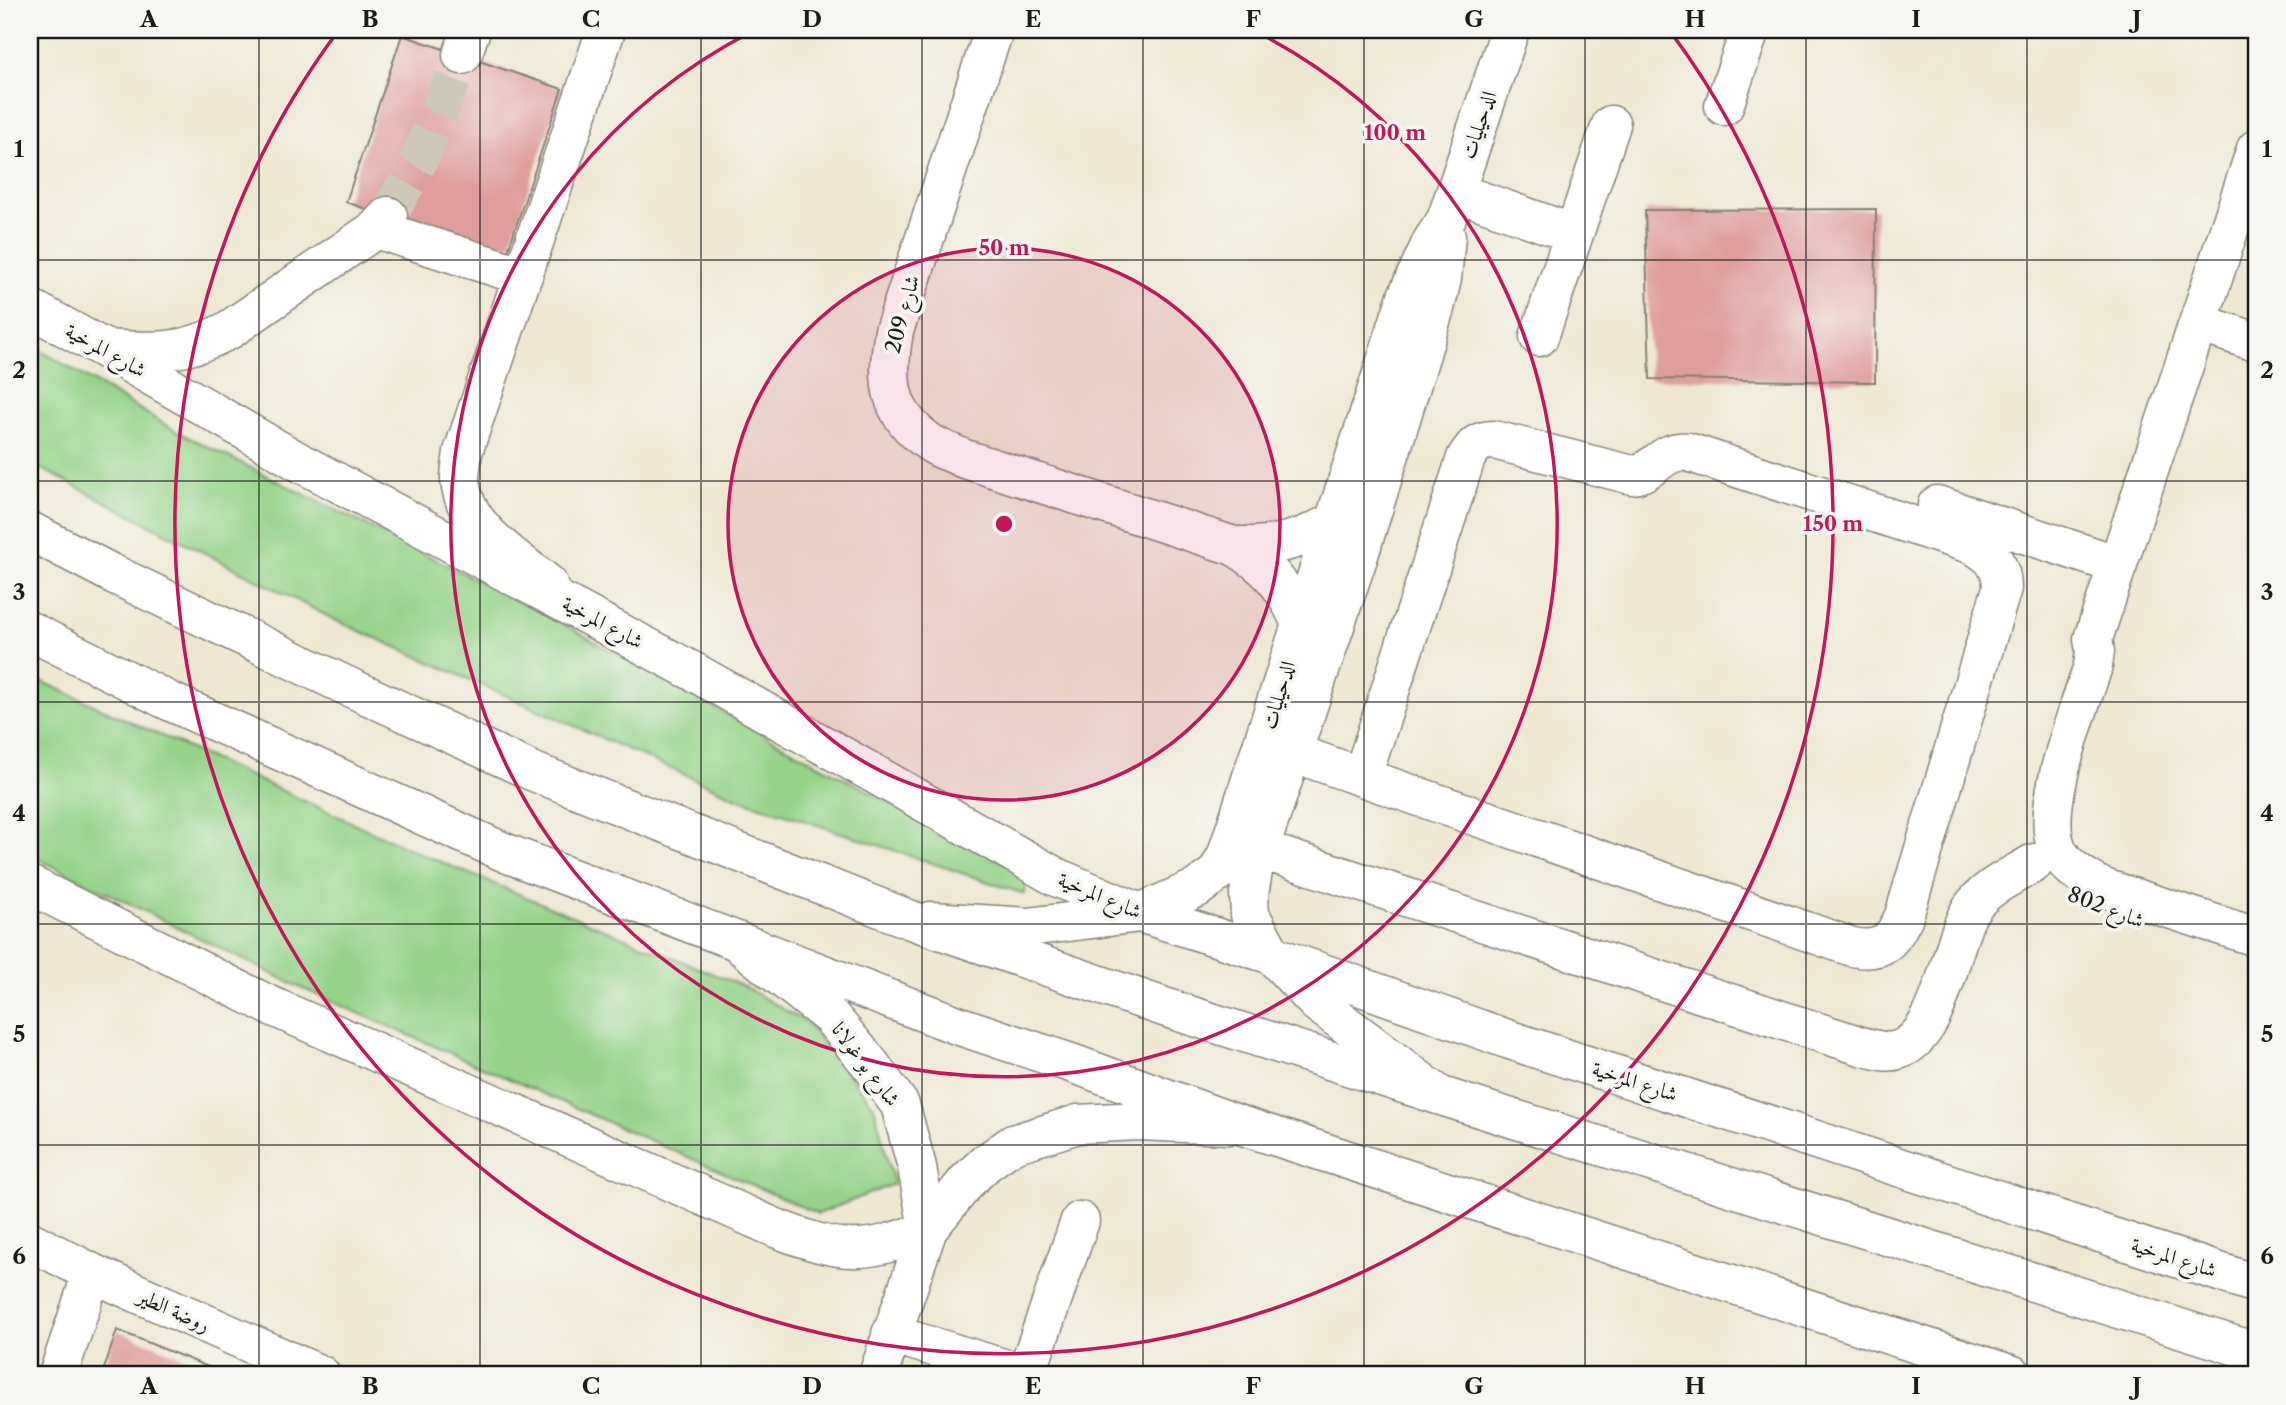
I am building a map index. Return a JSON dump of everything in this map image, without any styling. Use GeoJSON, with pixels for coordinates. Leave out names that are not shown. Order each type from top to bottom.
{"type":"FeatureCollection","features":[{"type":"Feature","properties":{"kind":"main road"},"geometry":{"type":"LineString","coordinates":[[573,606],[485,532],[466,505],[460,479],[463,452],[606,30]]}},
{"type":"Feature","properties":{"kind":"main road","name":"شارع 209"},"geometry":{"type":"LineString","coordinates":[[994,30],[894,331],[889,363],[891,393],[903,417],[932,444],[962,458],[1234,545],[1261,547],[1287,542],[1312,534],[1336,520]]}},
{"type":"Feature","properties":{"kind":"main road","name":"الدحيليات"},"geometry":{"type":"LineString","coordinates":[[911,920],[1028,927],[1140,913],[1196,888],[1217,873],[1231,841],[1407,296],[1451,206],[1510,30]]}},
{"type":"Feature","properties":{"kind":"main road"},"geometry":{"type":"LineString","coordinates":[[1724,106],[1750,30]]}},
{"type":"Feature","properties":{"kind":"main road"},"geometry":{"type":"LineString","coordinates":[[1539,337],[1611,125]]}},
{"type":"Feature","properties":{"kind":"main road","name":"شارع 802"},"geometry":{"type":"LineString","coordinates":[[2256,149],[2093,639],[2093,666],[2057,781],[2052,808],[2057,849],[2064,860],[2081,875],[2102,887],[2256,937]]}},
{"type":"Feature","properties":{"kind":"main road"},"geometry":{"type":"LineString","coordinates":[[1451,206],[1574,234]]}},
{"type":"Feature","properties":{"kind":"main road","name":"الدحيليات"},"geometry":{"type":"LineString","coordinates":[[1438,1095],[1316,1002],[1272,955],[1250,915],[1249,894],[1259,849],[1359,555],[1435,308],[1451,206]]}},
{"type":"Feature","properties":{"kind":"main road"},"geometry":{"type":"LineString","coordinates":[[104,349],[158,352],[207,342],[229,330],[382,223],[523,276]]}},
{"type":"Feature","properties":{"kind":"main road","name":"شارع المرخية"},"geometry":{"type":"LineString","coordinates":[[30,308],[299,462],[573,606],[874,772],[1056,877],[1140,913],[1272,955],[1510,1040],[2256,1284]]}},
{"type":"Feature","properties":{"kind":"main road"},"geometry":{"type":"LineString","coordinates":[[2203,312],[2256,318]]}},
{"type":"Feature","properties":{"kind":"main road"},"geometry":{"type":"LineString","coordinates":[[2203,312],[2256,342]]}},
{"type":"Feature","properties":{"kind":"main road"},"geometry":{"type":"LineString","coordinates":[[1291,752],[1362,777],[1853,947],[1868,950],[1884,945],[1897,932],[1903,916],[2002,588],[2002,573],[1993,557],[1973,545],[1688,452],[1669,453],[1647,471],[1632,475],[1494,440],[1483,440],[1477,443],[1466,458],[1362,777]]}},
{"type":"Feature","properties":{"kind":"main road"},"geometry":{"type":"LineString","coordinates":[[1878,486],[2118,565]]}},
{"type":"Feature","properties":{"kind":"main road"},"geometry":{"type":"LineString","coordinates":[[30,531],[111,573],[347,686],[534,772],[911,920],[1170,1009],[2256,1352]]}},
{"type":"Feature","properties":{"kind":"main road","name":"شارع 209"},"geometry":{"type":"LineString","coordinates":[[1234,545],[1257,559],[1275,577],[1290,598],[1300,622]]}},
{"type":"Feature","properties":{"kind":"main road"},"geometry":{"type":"LineString","coordinates":[[30,631],[169,701],[506,852],[957,1025],[1074,1064],[1240,1125],[2013,1375]]}},
{"type":"Feature","properties":{"kind":"main road","name":"شارع 802"},"geometry":{"type":"LineString","coordinates":[[2093,639],[2083,648],[2071,669],[2033,791],[2027,839],[2034,863],[2049,881],[2066,894],[2091,906],[2256,958]]}},
{"type":"Feature","properties":{"kind":"main road"},"geometry":{"type":"LineString","coordinates":[[1259,849],[1884,1052],[1909,1044],[1922,1032],[1942,991],[1970,910],[1993,887],[2034,863]]}},
{"type":"Feature","properties":{"kind":"main road"},"geometry":{"type":"LineString","coordinates":[[30,886],[270,1005],[778,1230],[822,1246],[860,1250],[900,1240],[928,1229]]}},
{"type":"Feature","properties":{"kind":"main road","name":"شارع بو غولانا"},"geometry":{"type":"LineString","coordinates":[[736,942],[831,1017],[872,1065],[900,1105],[917,1167],[928,1229]]}},
{"type":"Feature","properties":{"kind":"main road","name":"شارع بو غولانا"},"geometry":{"type":"LineString","coordinates":[[878,1375],[928,1229],[967,1181],[986,1163],[1013,1144],[1078,1124],[1138,1121],[1240,1125]]}},
{"type":"Feature","properties":{"kind":"main road"},"geometry":{"type":"LineString","coordinates":[[891,1334],[1013,1371],[1022,1372],[1028,1369],[1080,1221]]}},
{"type":"Feature","properties":{"kind":"main road","name":"روضة الطير"},"geometry":{"type":"LineString","coordinates":[[30,1241],[92,1273],[321,1375]]}},
{"type":"Feature","properties":{"kind":"main road"},"geometry":{"type":"LineString","coordinates":[[58,1375],[92,1273]]}},
{"type":"Feature","properties":{"kind":"green space"},"geometry":{"type":"Polygon","coordinates":[[[30,344],[178,432],[532,607],[821,766],[1028,875],[1024,894],[737,798],[335,620],[30,463],[30,344]]]}},
{"type":"Feature","properties":{"kind":"green space"},"geometry":{"type":"Polygon","coordinates":[[[30,676],[419,853],[745,987],[807,1023],[874,1106],[894,1184],[818,1214],[301,988],[30,855],[30,676]]]}},
{"type":"Feature","properties":{"kind":"building"},"geometry":{"type":"Polygon","coordinates":[[[402,35],[562,89],[506,256],[346,202],[402,35]]]}},
{"type":"Feature","properties":{"kind":"building"},"geometry":{"type":"Polygon","coordinates":[[[1876,209],[1875,382],[1650,379],[1645,210],[1876,209]]]}},
{"type":"Feature","properties":{"kind":"building"},"geometry":{"type":"Polygon","coordinates":[[[117,1330],[228,1375],[102,1375],[117,1330]]]}},
{"type":"Feature","properties":{"kind":"tunnel"},"geometry":{"type":"LineString","coordinates":[[388,216],[419,160],[462,55]]}}]}
